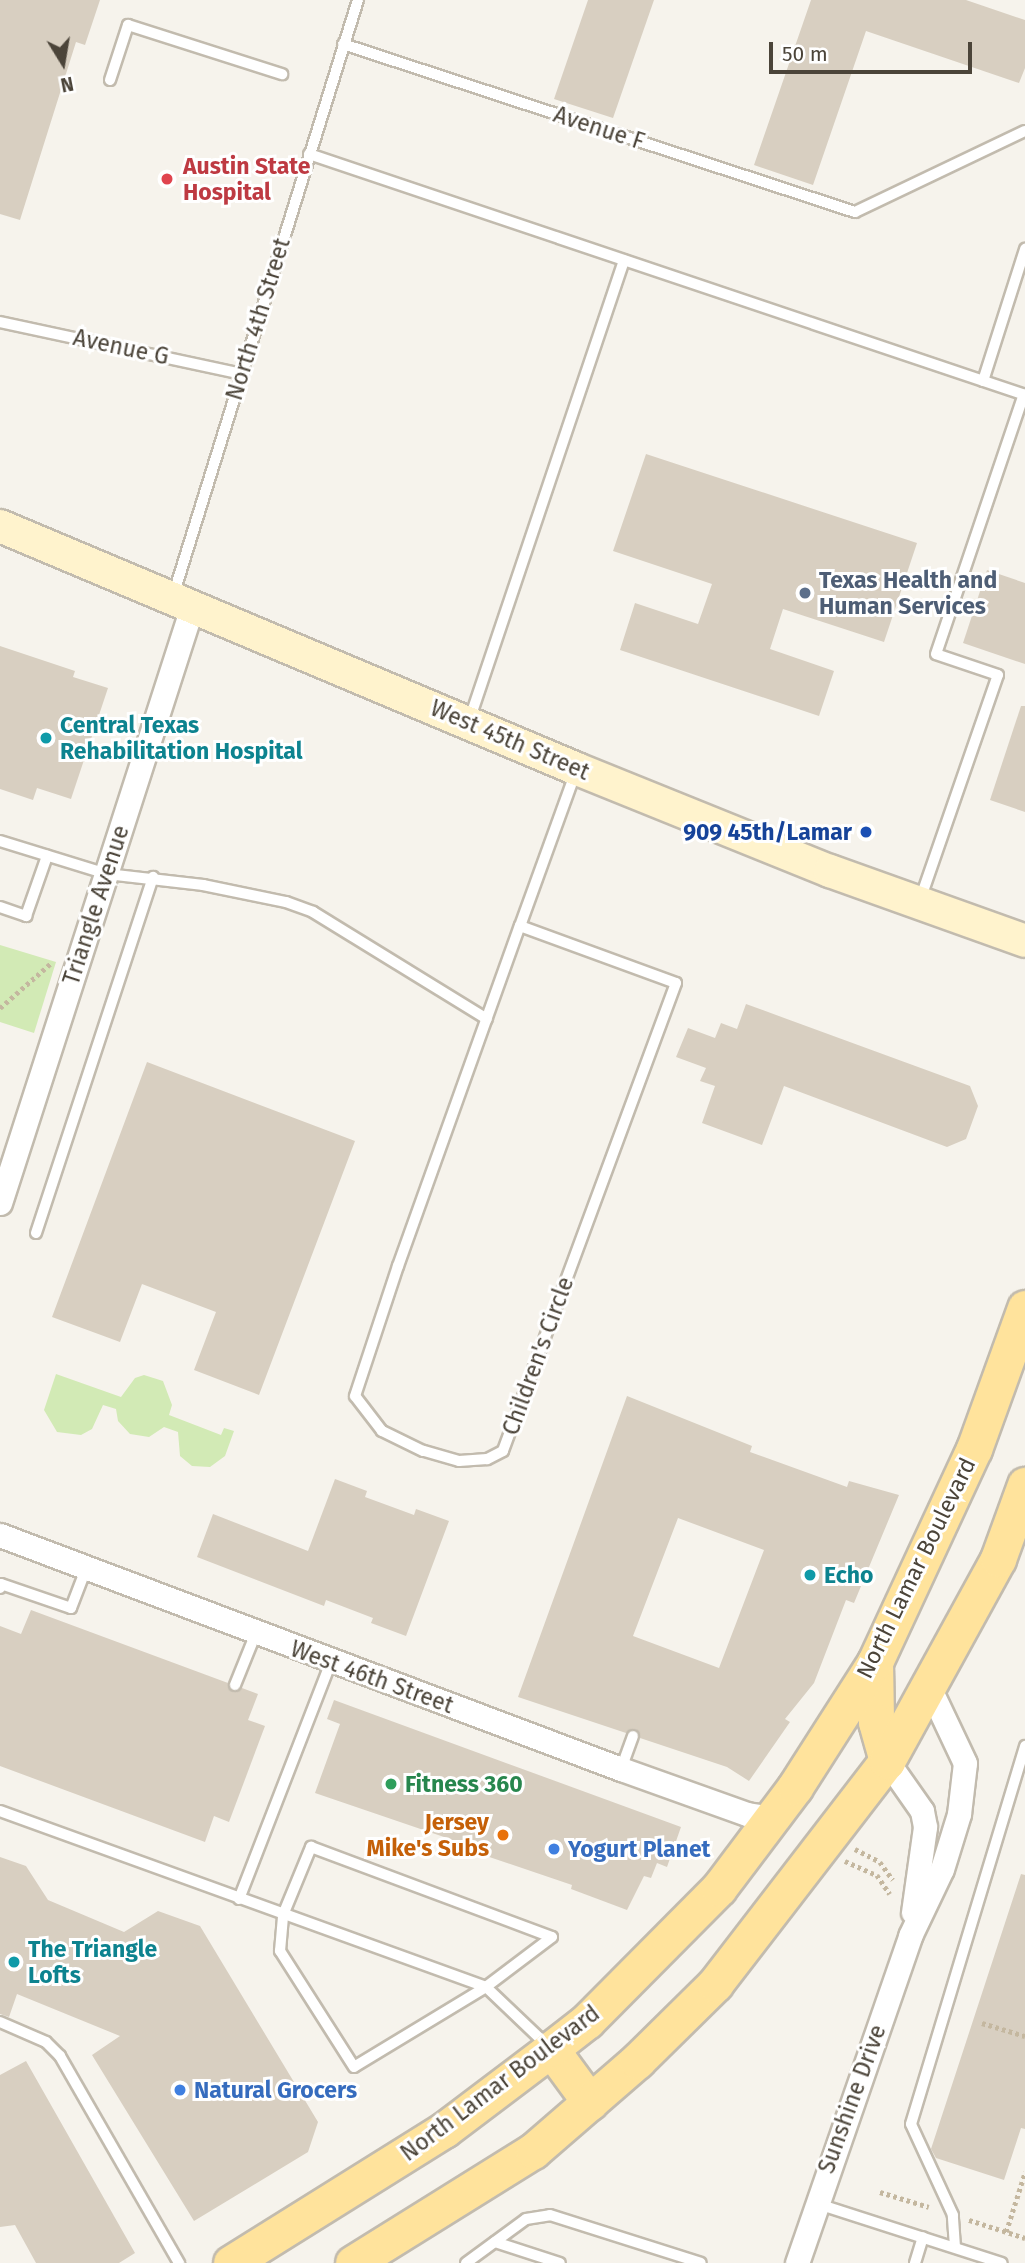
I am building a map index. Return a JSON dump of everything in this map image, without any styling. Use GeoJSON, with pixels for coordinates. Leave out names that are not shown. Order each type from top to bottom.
{"type":"FeatureCollection","features":[{"type":"Feature","properties":{"kind":"main road","name":"West 45th Street"},"geometry":{"type":"LineString","coordinates":[[0,526],[577,769],[919,904],[1025,940]]}},
{"type":"Feature","properties":{"kind":"main road","name":"North Lamar Boulevard"},"geometry":{"type":"LineString","coordinates":[[231,2263],[444,2130],[551,2049],[587,2021],[719,1888],[760,1821],[875,1662],[974,1450],[1025,1308]]}},
{"type":"Feature","properties":{"kind":"main road"},"geometry":{"type":"LineString","coordinates":[[353,2263],[386,2250],[533,2151],[590,2102],[715,1984],[887,1761],[930,1689],[998,1559],[1025,1485]]}},
{"type":"Feature","properties":{"kind":"main road"},"geometry":{"type":"LineString","coordinates":[[875,1662],[876,1722],[887,1761]]}},
{"type":"Feature","properties":{"kind":"main road"},"geometry":{"type":"LineString","coordinates":[[551,2049],[590,2102]]}},
{"type":"Feature","properties":{"kind":"street","name":"Triangle Avenue"},"geometry":{"type":"LineString","coordinates":[[0,1203],[107,874],[182,602]]}},
{"type":"Feature","properties":{"kind":"street","name":"West 46th Street"},"geometry":{"type":"LineString","coordinates":[[0,1535],[331,1662],[760,1821]]}},
{"type":"Feature","properties":{"kind":"street","name":"Sunshine Drive"},"geometry":{"type":"LineString","coordinates":[[797,2263],[815,2203],[910,1936],[942,1869],[966,1781],[960,1745],[930,1689]]}},
{"type":"Feature","properties":{"kind":"street","name":"Sunshine Drive"},"geometry":{"type":"LineString","coordinates":[[887,1761],[922,1811],[925,1827],[910,1936]]}},
{"type":"Feature","properties":{"kind":"lane","name":"North 4th Street"},"geometry":{"type":"LineString","coordinates":[[182,602],[242,374],[358,0]]}},
{"type":"Feature","properties":{"kind":"lane"},"geometry":{"type":"LineString","coordinates":[[110,80],[128,25],[282,74]]}},
{"type":"Feature","properties":{"kind":"lane","name":"Avenue F"},"geometry":{"type":"LineString","coordinates":[[343,44],[855,212],[1025,131]]}},
{"type":"Feature","properties":{"kind":"lane"},"geometry":{"type":"LineString","coordinates":[[309,154],[1024,395],[936,654],[998,674],[919,904]]}},
{"type":"Feature","properties":{"kind":"lane"},"geometry":{"type":"LineString","coordinates":[[983,380],[1025,249]]}},
{"type":"Feature","properties":{"kind":"lane"},"geometry":{"type":"LineString","coordinates":[[468,723],[624,260]]}},
{"type":"Feature","properties":{"kind":"lane","name":"Avenue G"},"geometry":{"type":"LineString","coordinates":[[0,322],[242,374]]}},
{"type":"Feature","properties":{"kind":"lane","name":"Children's Circle"},"geometry":{"type":"LineString","coordinates":[[520,926],[676,983],[503,1451],[487,1458],[459,1461],[423,1451],[382,1431],[355,1396],[487,1019],[520,926],[577,769]]}},
{"type":"Feature","properties":{"kind":"lane"},"geometry":{"type":"LineString","coordinates":[[0,841],[107,874],[152,877],[256,894],[313,912],[487,1019]]}},
{"type":"Feature","properties":{"kind":"lane"},"geometry":{"type":"LineString","coordinates":[[0,907],[26,916],[47,856]]}},
{"type":"Feature","properties":{"kind":"lane"},"geometry":{"type":"LineString","coordinates":[[36,1233],[152,877]]}},
{"type":"Feature","properties":{"kind":"lane"},"geometry":{"type":"LineString","coordinates":[[0,1588],[1,1584],[71,1608],[86,1569]]}},
{"type":"Feature","properties":{"kind":"lane"},"geometry":{"type":"LineString","coordinates":[[235,1685],[256,1633]]}},
{"type":"Feature","properties":{"kind":"lane"},"geometry":{"type":"LineString","coordinates":[[239,1899],[331,1662]]}},
{"type":"Feature","properties":{"kind":"lane"},"geometry":{"type":"LineString","coordinates":[[621,1769],[633,1736]]}},
{"type":"Feature","properties":{"kind":"lane"},"geometry":{"type":"LineString","coordinates":[[955,2247],[953,2215],[911,2124],[1025,1746]]}},
{"type":"Feature","properties":{"kind":"lane"},"geometry":{"type":"LineString","coordinates":[[0,1811],[486,1987],[551,2049]]}},
{"type":"Feature","properties":{"kind":"lane"},"geometry":{"type":"LineString","coordinates":[[311,1847],[552,1937],[486,1987],[354,2067],[280,1951],[283,1915],[311,1847]]}},
{"type":"Feature","properties":{"kind":"lane"},"geometry":{"type":"LineString","coordinates":[[0,2022],[46,2042],[60,2056],[179,2263]]}},
{"type":"Feature","properties":{"kind":"lane"},"geometry":{"type":"LineString","coordinates":[[815,2203],[1002,2263]]}},
{"type":"Feature","properties":{"kind":"lane"},"geometry":{"type":"LineString","coordinates":[[466,2263],[526,2220],[550,2215],[701,2263]]}},
{"type":"Feature","properties":{"kind":"lane"},"geometry":{"type":"LineString","coordinates":[[915,2263],[923,2237]]}},
{"type":"Feature","properties":{"kind":"lane"},"geometry":{"type":"LineString","coordinates":[[495,2242],[560,2263]]}},
{"type":"Feature","properties":{"kind":"path"},"geometry":{"type":"LineString","coordinates":[[0,1008],[51,962]]}},
{"type":"Feature","properties":{"kind":"path"},"geometry":{"type":"LineString","coordinates":[[844,1845],[880,1862],[898,1888]]}},
{"type":"Feature","properties":{"kind":"path"},"geometry":{"type":"LineString","coordinates":[[834,1857],[882,1879],[910,1936]]}},
{"type":"Feature","properties":{"kind":"path"},"geometry":{"type":"LineString","coordinates":[[982,2023],[1025,2036]]}},
{"type":"Feature","properties":{"kind":"path"},"geometry":{"type":"LineString","coordinates":[[1006,2232],[1025,2172]]}},
{"type":"Feature","properties":{"kind":"path"},"geometry":{"type":"LineString","coordinates":[[880,2192],[934,2209]]}},
{"type":"Feature","properties":{"kind":"path"},"geometry":{"type":"LineString","coordinates":[[968,2219],[1025,2238]]}},
{"type":"Feature","properties":{"kind":"green space"},"geometry":{"type":"Polygon","coordinates":[[[0,945],[56,962],[34,1033],[0,1022],[0,945]]]}},
{"type":"Feature","properties":{"kind":"green space"},"geometry":{"type":"Polygon","coordinates":[[[56,1374],[121,1397],[135,1378],[144,1375],[163,1381],[172,1405],[169,1415],[221,1435],[224,1428],[234,1431],[225,1456],[210,1467],[192,1466],[180,1456],[178,1432],[164,1427],[149,1437],[130,1434],[118,1421],[116,1409],[103,1405],[92,1429],[81,1435],[57,1432],[44,1410],[56,1374]]]}},
{"type":"Feature","properties":{"kind":"building"},"geometry":{"type":"Polygon","coordinates":[[[0,0],[100,0],[85,45],[76,42],[20,220],[0,214],[0,0]]]}},
{"type":"Feature","properties":{"kind":"building"},"geometry":{"type":"Polygon","coordinates":[[[588,0],[654,0],[613,118],[554,99],[588,0]]]}},
{"type":"Feature","properties":{"kind":"building"},"geometry":{"type":"Polygon","coordinates":[[[811,0],[966,0],[1025,20],[1025,68],[1019,83],[866,31],[813,185],[754,165],[811,0]]]}},
{"type":"Feature","properties":{"kind":"building","name":"Texas Health and Human Services"},"geometry":{"type":"Polygon","coordinates":[[[646,454],[917,543],[884,642],[783,609],[770,649],[834,671],[819,716],[620,650],[635,603],[698,624],[712,584],[613,551],[646,454]]]}},
{"type":"Feature","properties":{"kind":"building"},"geometry":{"type":"Polygon","coordinates":[[[987,570],[1025,583],[1025,664],[963,643],[987,570]]]}},
{"type":"Feature","properties":{"kind":"building","name":"Central Texas Rehabilitation Hospital"},"geometry":{"type":"Polygon","coordinates":[[[0,646],[75,671],[73,677],[108,688],[71,799],[37,788],[33,800],[0,789],[0,646]]]}},
{"type":"Feature","properties":{"kind":"building"},"geometry":{"type":"Polygon","coordinates":[[[1021,706],[1025,706],[1025,812],[990,800],[1021,706]]]}},
{"type":"Feature","properties":{"kind":"building"},"geometry":{"type":"Polygon","coordinates":[[[746,1004],[970,1086],[978,1106],[966,1139],[947,1147],[784,1086],[762,1145],[702,1123],[715,1086],[700,1081],[706,1068],[676,1057],[688,1028],[715,1038],[721,1023],[737,1029],[746,1004]]]}},
{"type":"Feature","properties":{"kind":"building"},"geometry":{"type":"Polygon","coordinates":[[[147,1062],[355,1141],[259,1395],[194,1370],[216,1312],[142,1284],[120,1342],[52,1317],[147,1062]]]}},
{"type":"Feature","properties":{"kind":"building","name":"Echo"},"geometry":{"type":"Polygon","coordinates":[[[627,1396],[752,1446],[750,1452],[847,1487],[849,1481],[899,1495],[854,1603],[846,1600],[814,1683],[785,1719],[790,1722],[749,1781],[727,1767],[640,1738],[636,1729],[626,1733],[518,1697],[627,1396]],[[678,1518],[633,1636],[719,1668],[764,1550],[678,1518]]]}},
{"type":"Feature","properties":{"kind":"building"},"geometry":{"type":"Polygon","coordinates":[[[335,1479],[367,1491],[365,1497],[414,1515],[416,1509],[449,1521],[406,1636],[371,1623],[373,1618],[326,1600],[324,1606],[197,1557],[213,1514],[308,1551],[335,1479]]]}},
{"type":"Feature","properties":{"kind":"building"},"geometry":{"type":"Polygon","coordinates":[[[31,1610],[228,1683],[233,1692],[242,1688],[258,1694],[248,1720],[265,1726],[229,1822],[214,1816],[205,1842],[0,1766],[0,1626],[21,1634],[31,1610]]]}},
{"type":"Feature","properties":{"kind":"building"},"geometry":{"type":"Polygon","coordinates":[[[334,1700],[681,1827],[667,1867],[657,1863],[651,1878],[644,1876],[627,1910],[571,1889],[572,1885],[442,1841],[444,1837],[315,1793],[340,1724],[327,1719],[334,1700]]]}},
{"type":"Feature","properties":{"kind":"building"},"geometry":{"type":"Polygon","coordinates":[[[0,1857],[26,1866],[48,1900],[124,1932],[158,1911],[200,1926],[318,2122],[308,2152],[194,2221],[92,2055],[120,2036],[17,1994],[9,2017],[0,2014],[0,1857]]]}},
{"type":"Feature","properties":{"kind":"building"},"geometry":{"type":"Polygon","coordinates":[[[1021,1874],[1025,1875],[1025,2129],[1021,2128],[1004,2180],[936,2158],[931,2149],[1021,1874]]]}},
{"type":"Feature","properties":{"kind":"building"},"geometry":{"type":"Polygon","coordinates":[[[26,2061],[135,2253],[119,2263],[36,2263],[15,2225],[0,2227],[0,2075],[26,2061]]]}},
{"type":"Feature","properties":{"kind":"place","name":"Austin State Hospital"},"geometry":{"type":"Point","coordinates":[167,179]}},
{"type":"Feature","properties":{"kind":"place","name":"Texas Health and Human Services"},"geometry":{"type":"Point","coordinates":[805,593]}},
{"type":"Feature","properties":{"kind":"place","name":"Central Texas Rehabilitation Hospital"},"geometry":{"type":"Point","coordinates":[46,738]}},
{"type":"Feature","properties":{"kind":"place","name":"909 45th/Lamar"},"geometry":{"type":"Point","coordinates":[866,832]}},
{"type":"Feature","properties":{"kind":"place","name":"Echo"},"geometry":{"type":"Point","coordinates":[810,1575]}},
{"type":"Feature","properties":{"kind":"place","name":"Fitness 360"},"geometry":{"type":"Point","coordinates":[391,1784]}},
{"type":"Feature","properties":{"kind":"place","name":"Jersey Mike's Subs"},"geometry":{"type":"Point","coordinates":[503,1835]}},
{"type":"Feature","properties":{"kind":"place","name":"Yogurt Planet"},"geometry":{"type":"Point","coordinates":[554,1849]}},
{"type":"Feature","properties":{"kind":"place","name":"The Triangle Lofts"},"geometry":{"type":"Point","coordinates":[14,1962]}},
{"type":"Feature","properties":{"kind":"place","name":"Natural Grocers"},"geometry":{"type":"Point","coordinates":[180,2090]}}]}
